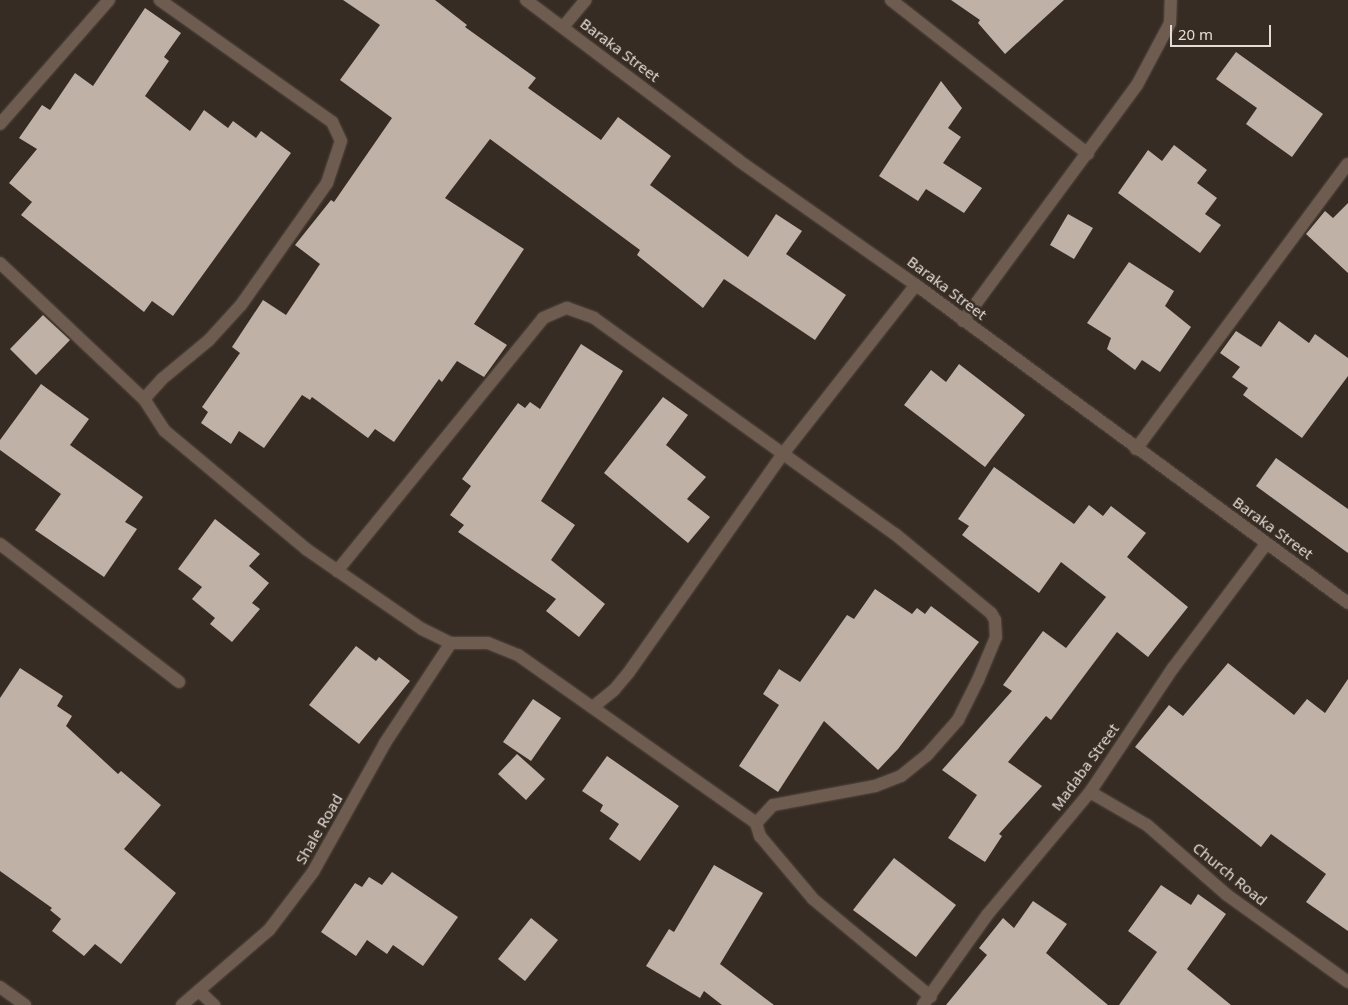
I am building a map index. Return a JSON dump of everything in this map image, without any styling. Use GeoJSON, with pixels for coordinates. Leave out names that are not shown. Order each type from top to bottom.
{"type":"FeatureCollection","features":[{"type":"Feature","properties":{"kind":"street"},"geometry":{"type":"LineString","coordinates":[[0,124],[109,0]]}},
{"type":"Feature","properties":{"kind":"street"},"geometry":{"type":"LineString","coordinates":[[144,399],[162,379],[209,340],[241,306],[327,183],[342,141],[332,122],[160,0]]}},
{"type":"Feature","properties":{"kind":"street","name":"Baraka Street"},"geometry":{"type":"LineString","coordinates":[[526,0],[738,160],[916,285],[1136,449],[1348,603]]}},
{"type":"Feature","properties":{"kind":"street"},"geometry":{"type":"LineString","coordinates":[[563,27],[586,0]]}},
{"type":"Feature","properties":{"kind":"street"},"geometry":{"type":"LineString","coordinates":[[891,0],[1088,154]]}},
{"type":"Feature","properties":{"kind":"street"},"geometry":{"type":"LineString","coordinates":[[963,321],[1088,154],[1137,85],[1170,23],[1171,0]]}},
{"type":"Feature","properties":{"kind":"street"},"geometry":{"type":"LineString","coordinates":[[1136,449],[1348,164]]}},
{"type":"Feature","properties":{"kind":"street"},"geometry":{"type":"LineString","coordinates":[[0,263],[144,399],[165,431],[204,467],[337,571],[422,629],[451,643],[488,643],[518,655],[756,823],[760,836],[812,899],[927,1001]]}},
{"type":"Feature","properties":{"kind":"street"},"geometry":{"type":"LineString","coordinates":[[593,707],[614,690],[629,672],[782,455],[916,285]]}},
{"type":"Feature","properties":{"kind":"street"},"geometry":{"type":"LineString","coordinates":[[337,571],[543,318],[568,308],[594,318],[782,455],[895,534],[991,613],[997,629],[994,646],[958,720],[927,755],[901,776],[875,786],[773,805],[756,823]]}},
{"type":"Feature","properties":{"kind":"street"},"geometry":{"type":"LineString","coordinates":[[0,544],[179,682]]}},
{"type":"Feature","properties":{"kind":"street","name":"Madaba Street"},"geometry":{"type":"LineString","coordinates":[[927,1001],[988,914],[1090,792],[1173,668],[1266,544]]}},
{"type":"Feature","properties":{"kind":"street","name":"Shale Road"},"geometry":{"type":"LineString","coordinates":[[182,1005],[269,930],[314,872],[385,743],[451,643]]}},
{"type":"Feature","properties":{"kind":"street","name":"Church Road"},"geometry":{"type":"LineString","coordinates":[[1090,792],[1147,825],[1227,895],[1348,982]]}},
{"type":"Feature","properties":{"kind":"street"},"geometry":{"type":"LineString","coordinates":[[0,987],[25,1005]]}},
{"type":"Feature","properties":{"kind":"street"},"geometry":{"type":"LineString","coordinates":[[198,992],[214,1005]]}},
{"type":"Feature","properties":{"kind":"building"},"geometry":{"type":"Polygon","coordinates":[[[343,0],[435,0],[467,25],[465,27],[536,78],[528,88],[601,140],[618,117],[671,156],[650,185],[748,257],[776,214],[802,231],[786,254],[846,295],[815,340],[724,279],[703,308],[637,255],[640,250],[490,139],[445,198],[524,249],[474,324],[507,345],[484,377],[457,361],[442,382],[439,379],[394,442],[375,429],[368,438],[312,397],[310,400],[302,395],[264,448],[239,431],[231,444],[201,423],[208,412],[202,407],[240,353],[232,347],[263,300],[286,315],[320,264],[295,245],[331,200],[334,202],[392,118],[340,80],[380,25],[343,0]]]}},
{"type":"Feature","properties":{"kind":"building"},"geometry":{"type":"Polygon","coordinates":[[[951,0],[1064,0],[1005,54],[978,23],[980,20],[951,0]]]}},
{"type":"Feature","properties":{"kind":"building"},"geometry":{"type":"Polygon","coordinates":[[[145,8],[181,33],[164,57],[169,61],[145,96],[190,131],[204,110],[228,128],[233,121],[256,138],[261,131],[291,153],[173,316],[152,301],[144,312],[21,215],[32,202],[9,183],[37,149],[19,138],[42,105],[50,110],[75,73],[93,86],[145,8]]]}},
{"type":"Feature","properties":{"kind":"building"},"geometry":{"type":"Polygon","coordinates":[[[1236,52],[1323,114],[1292,157],[1246,124],[1257,108],[1216,79],[1236,52]]]}},
{"type":"Feature","properties":{"kind":"building"},"geometry":{"type":"Polygon","coordinates":[[[941,81],[962,108],[948,128],[961,137],[943,163],[982,188],[964,213],[926,189],[918,201],[879,176],[941,81]]]}},
{"type":"Feature","properties":{"kind":"building"},"geometry":{"type":"Polygon","coordinates":[[[1174,145],[1207,170],[1197,183],[1217,198],[1205,214],[1221,225],[1200,253],[1118,193],[1148,150],[1162,161],[1174,145]]]}},
{"type":"Feature","properties":{"kind":"building"},"geometry":{"type":"Polygon","coordinates":[[[1348,203],[1348,273],[1306,234],[1325,211],[1333,218],[1348,203]]]}},
{"type":"Feature","properties":{"kind":"building"},"geometry":{"type":"Polygon","coordinates":[[[1068,214],[1093,228],[1074,259],[1050,245],[1068,214]]]}},
{"type":"Feature","properties":{"kind":"building"},"geometry":{"type":"Polygon","coordinates":[[[1129,262],[1174,291],[1165,306],[1191,327],[1160,372],[1142,360],[1135,370],[1107,349],[1111,338],[1087,323],[1129,262]]]}},
{"type":"Feature","properties":{"kind":"building"},"geometry":{"type":"Polygon","coordinates":[[[43,315],[70,340],[36,375],[10,349],[43,315]]]}},
{"type":"Feature","properties":{"kind":"building"},"geometry":{"type":"Polygon","coordinates":[[[1279,321],[1309,343],[1315,334],[1348,358],[1348,376],[1302,438],[1243,395],[1248,388],[1232,377],[1240,367],[1220,353],[1236,331],[1261,347],[1279,321]]]}},
{"type":"Feature","properties":{"kind":"building"},"geometry":{"type":"Polygon","coordinates":[[[581,344],[623,371],[541,501],[575,525],[551,560],[605,604],[579,637],[546,611],[556,599],[458,532],[464,525],[450,515],[471,486],[462,479],[518,403],[525,408],[530,402],[540,409],[581,344]]]}},
{"type":"Feature","properties":{"kind":"building"},"geometry":{"type":"Polygon","coordinates":[[[959,364],[1025,415],[985,467],[904,405],[931,370],[946,382],[959,364]]]}},
{"type":"Feature","properties":{"kind":"building"},"geometry":{"type":"Polygon","coordinates":[[[41,384],[89,419],[70,445],[143,497],[125,522],[137,529],[104,577],[35,530],[61,494],[0,450],[0,440],[41,384]]]}},
{"type":"Feature","properties":{"kind":"building"},"geometry":{"type":"Polygon","coordinates":[[[663,397],[688,415],[666,445],[706,477],[687,499],[710,517],[688,543],[604,473],[663,397]]]}},
{"type":"Feature","properties":{"kind":"building"},"geometry":{"type":"Polygon","coordinates":[[[1276,458],[1348,509],[1348,553],[1256,486],[1276,458]]]}},
{"type":"Feature","properties":{"kind":"building"},"geometry":{"type":"Polygon","coordinates":[[[994,467],[1074,524],[1089,505],[1103,516],[1111,506],[1146,533],[1127,557],[1188,607],[1148,657],[1117,632],[1051,720],[1046,716],[1008,762],[1042,786],[999,834],[1002,836],[985,862],[948,838],[977,795],[942,770],[1012,691],[1003,685],[1043,631],[1066,648],[1106,597],[1061,562],[1039,593],[962,535],[969,526],[958,519],[994,467]]]}},
{"type":"Feature","properties":{"kind":"building"},"geometry":{"type":"Polygon","coordinates":[[[215,519],[260,554],[249,566],[269,583],[252,603],[260,609],[232,642],[210,624],[215,618],[192,599],[202,587],[178,569],[215,519]]]}},
{"type":"Feature","properties":{"kind":"building"},"geometry":{"type":"Polygon","coordinates":[[[875,589],[912,614],[917,608],[925,614],[931,606],[979,642],[898,749],[878,770],[824,721],[778,792],[739,766],[779,705],[763,694],[779,669],[800,682],[847,615],[854,619],[875,589]]]}},
{"type":"Feature","properties":{"kind":"building"},"geometry":{"type":"Polygon","coordinates":[[[356,646],[376,661],[379,657],[410,681],[359,744],[309,705],[356,646]]]}},
{"type":"Feature","properties":{"kind":"building"},"geometry":{"type":"Polygon","coordinates":[[[1228,663],[1294,715],[1307,699],[1325,713],[1348,679],[1348,931],[1306,902],[1326,874],[1271,834],[1261,847],[1135,747],[1169,705],[1183,716],[1228,663]]]}},
{"type":"Feature","properties":{"kind":"building"},"geometry":{"type":"Polygon","coordinates":[[[20,668],[63,696],[57,706],[72,716],[66,726],[118,774],[121,771],[161,805],[124,849],[176,893],[121,964],[95,944],[84,956],[52,931],[61,919],[50,910],[52,908],[0,871],[0,698],[20,668]]]}},
{"type":"Feature","properties":{"kind":"building"},"geometry":{"type":"Polygon","coordinates":[[[533,699],[561,718],[531,761],[503,742],[533,699]]]}},
{"type":"Feature","properties":{"kind":"building"},"geometry":{"type":"Polygon","coordinates":[[[517,754],[545,779],[526,800],[498,774],[517,754]]]}},
{"type":"Feature","properties":{"kind":"building"},"geometry":{"type":"Polygon","coordinates":[[[607,756],[679,806],[640,861],[609,839],[619,824],[600,811],[603,805],[582,791],[607,756]]]}},
{"type":"Feature","properties":{"kind":"building"},"geometry":{"type":"Polygon","coordinates":[[[894,858],[956,905],[916,957],[853,910],[894,858]]]}},
{"type":"Feature","properties":{"kind":"building"},"geometry":{"type":"Polygon","coordinates":[[[714,865],[763,893],[720,964],[774,1005],[722,1005],[704,991],[700,998],[646,966],[669,929],[674,932],[714,865]]]}},
{"type":"Feature","properties":{"kind":"building"},"geometry":{"type":"Polygon","coordinates":[[[392,872],[458,917],[423,966],[393,945],[387,954],[367,940],[356,956],[321,932],[355,883],[362,887],[369,877],[382,885],[392,872]]]}},
{"type":"Feature","properties":{"kind":"building"},"geometry":{"type":"Polygon","coordinates":[[[1161,885],[1191,905],[1198,894],[1226,914],[1187,969],[1231,1005],[1119,1005],[1157,952],[1128,931],[1161,885]]]}},
{"type":"Feature","properties":{"kind":"building"},"geometry":{"type":"Polygon","coordinates":[[[1033,901],[1067,924],[1046,953],[1108,1005],[946,1005],[987,955],[979,948],[1003,918],[1014,928],[1033,901]]]}},
{"type":"Feature","properties":{"kind":"building"},"geometry":{"type":"Polygon","coordinates":[[[531,918],[558,940],[525,981],[498,959],[531,918]]]}}]}
